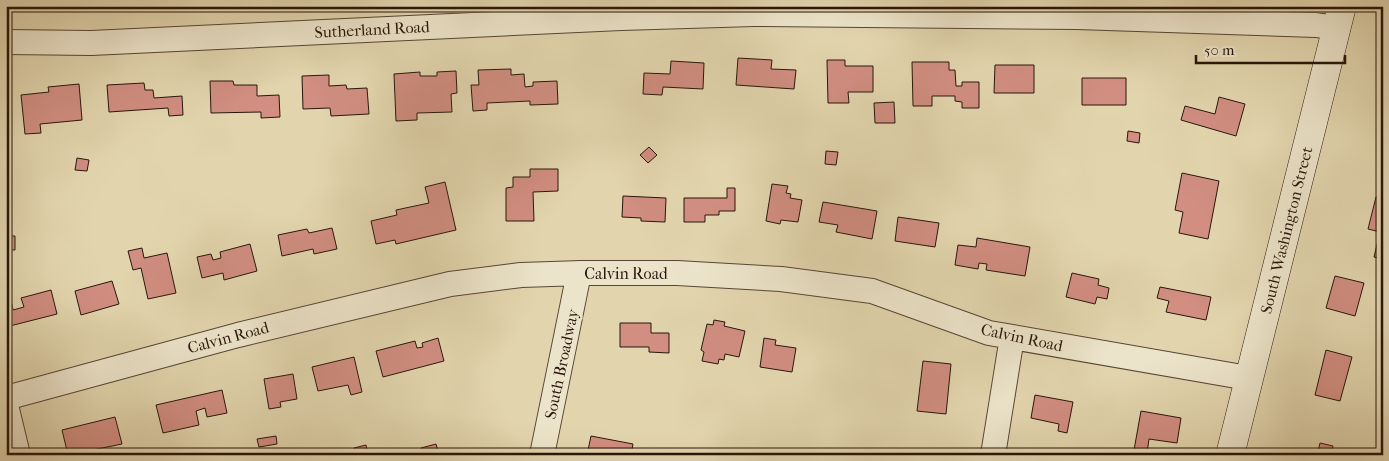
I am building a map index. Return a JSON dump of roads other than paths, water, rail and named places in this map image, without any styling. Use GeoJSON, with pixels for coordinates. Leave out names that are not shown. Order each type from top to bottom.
{"type":"FeatureCollection","features":[{"type":"Feature","properties":{"kind":"main road","name":"South Washington Street"},"geometry":{"type":"LineString","coordinates":[[1230,455],[1339,17]]}},
{"type":"Feature","properties":{"kind":"street","name":"Sutherland Road"},"geometry":{"type":"LineString","coordinates":[[6,42],[91,43],[621,18],[754,14],[1078,17],[1316,25],[1339,17]]}},
{"type":"Feature","properties":{"kind":"street","name":"Calvin Road"},"geometry":{"type":"LineString","coordinates":[[6,398],[228,337],[450,284],[521,275],[579,273],[677,273],[771,279],[872,290],[989,332],[1248,378]]}},
{"type":"Feature","properties":{"kind":"street","name":"South Broadway"},"geometry":{"type":"LineString","coordinates":[[542,455],[579,273]]}},
{"type":"Feature","properties":{"kind":"street"},"geometry":{"type":"LineString","coordinates":[[993,455],[1012,337]]}},
{"type":"Feature","properties":{"kind":"street"},"geometry":{"type":"LineString","coordinates":[[6,405],[18,455]]}}]}
